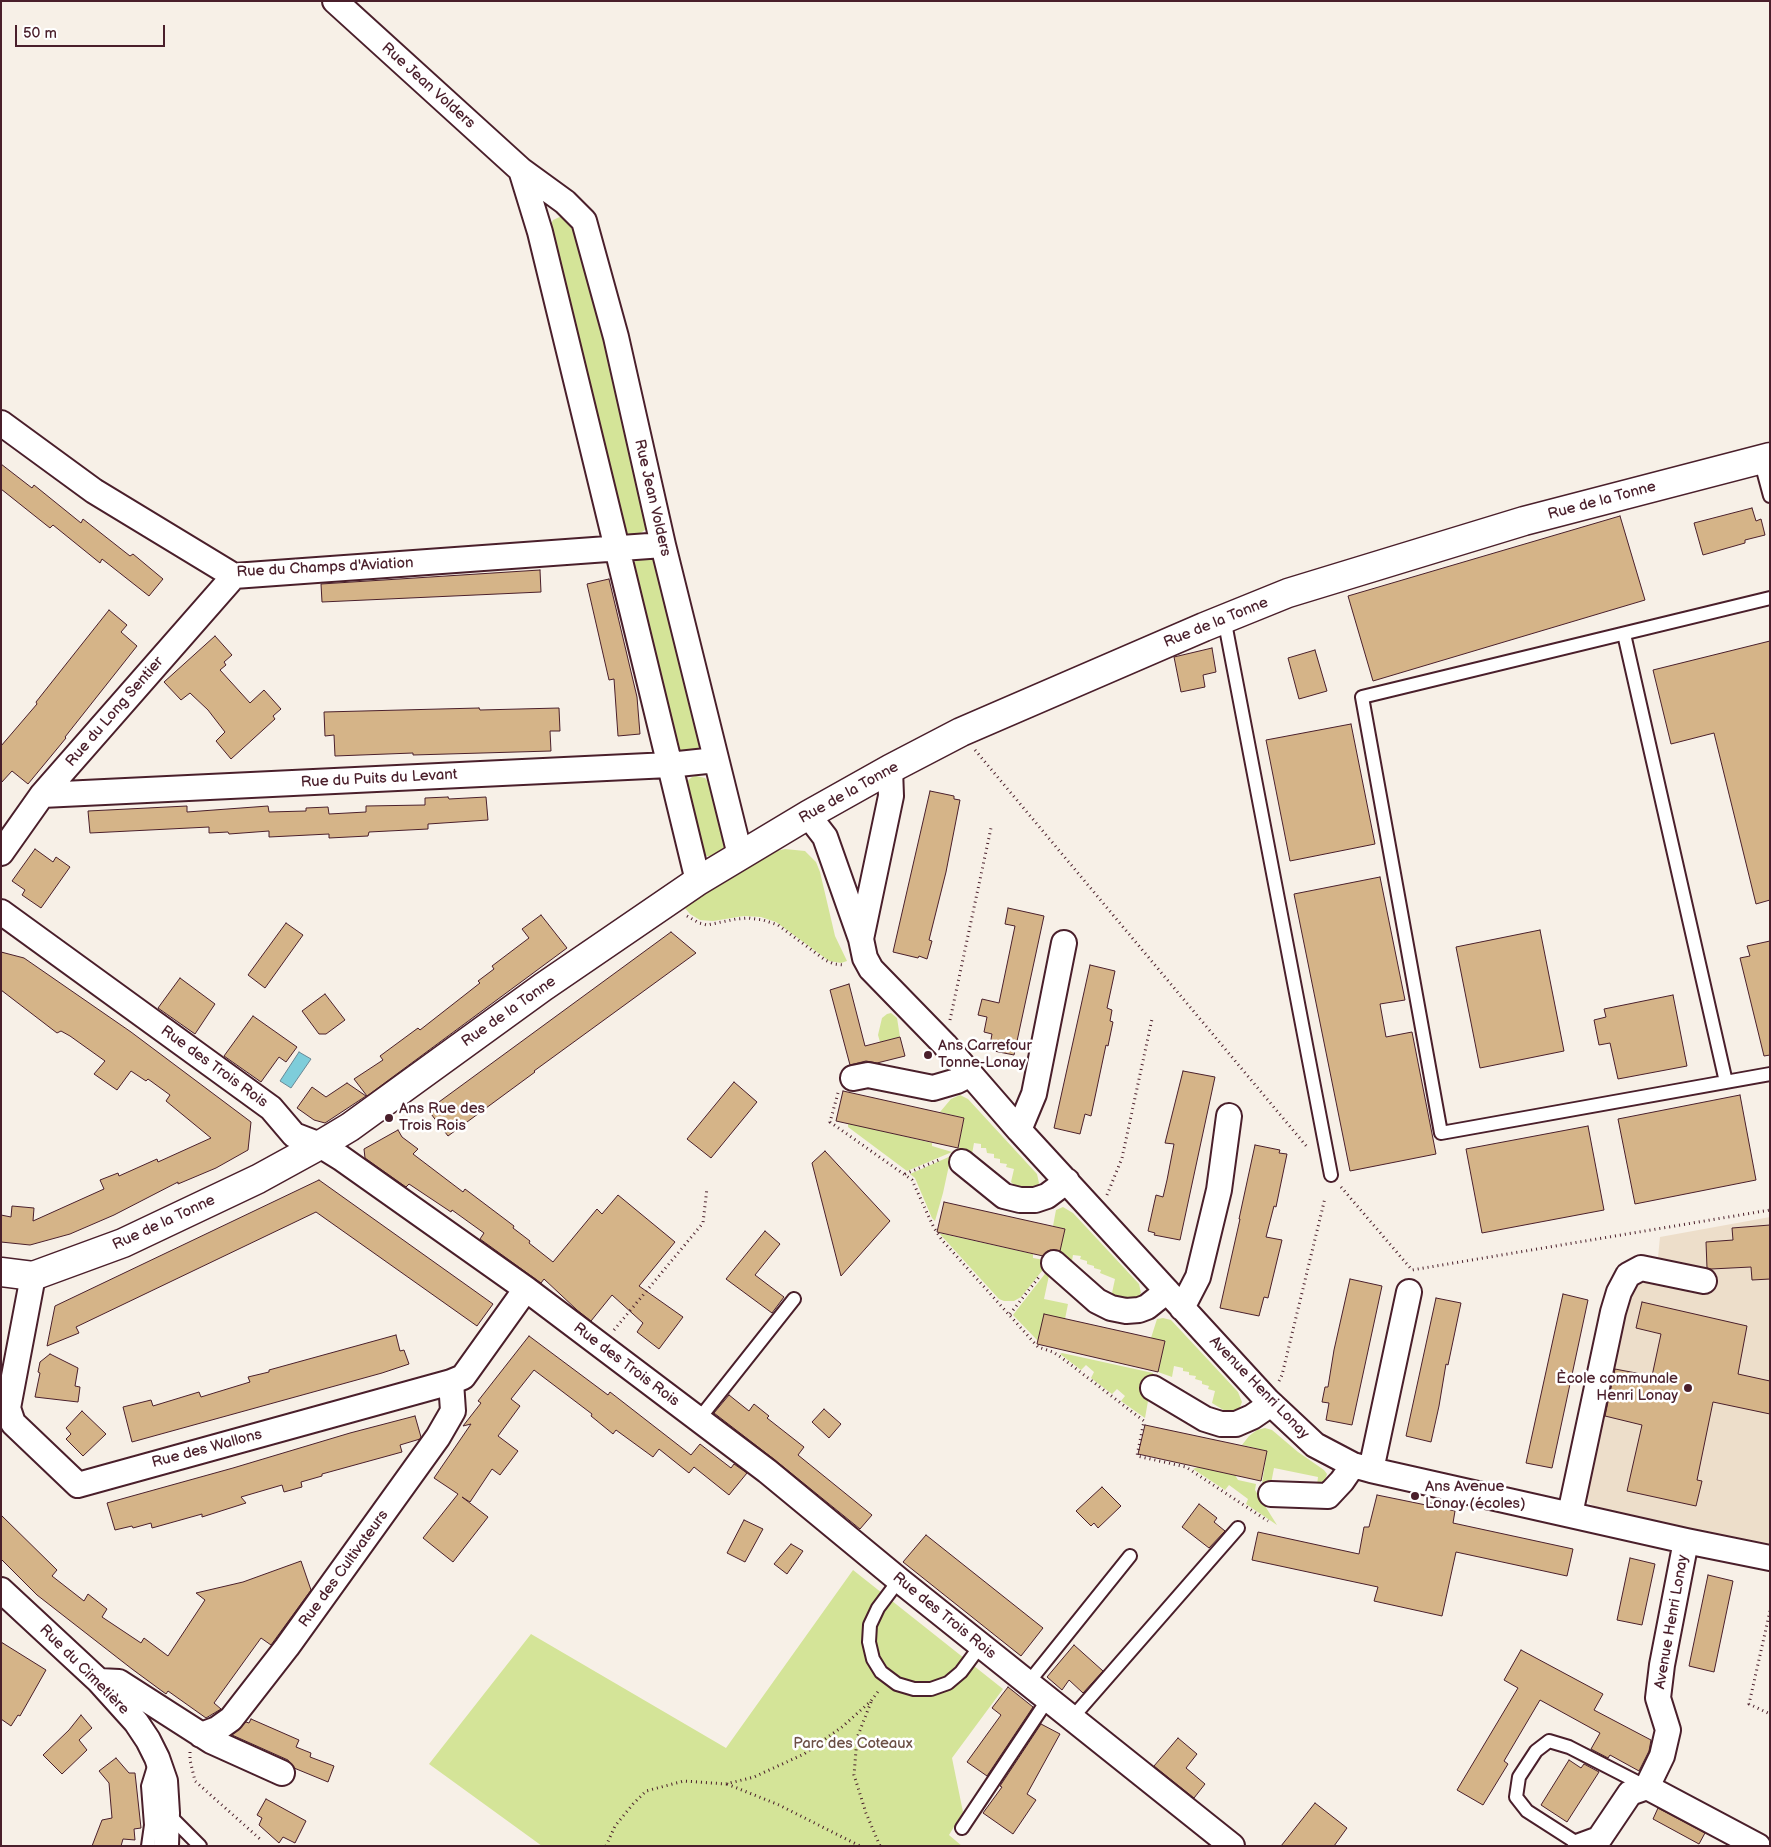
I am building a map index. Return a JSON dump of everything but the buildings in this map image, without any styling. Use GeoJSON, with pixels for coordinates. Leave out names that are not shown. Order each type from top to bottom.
{"type":"FeatureCollection","features":[{"type":"Feature","properties":{"kind":"street","name":"Rue Jean Volders"},"geometry":{"type":"LineString","coordinates":[[335,1],[521,170],[565,202],[584,221],[616,337],[663,545],[740,855]]}},
{"type":"Feature","properties":{"kind":"street"},"geometry":{"type":"LineString","coordinates":[[521,170],[542,241],[698,881]]}},
{"type":"Feature","properties":{"kind":"street","name":"Rue du Champs d'Aviation"},"geometry":{"type":"LineString","coordinates":[[1,423],[94,491],[234,576],[663,545]]}},
{"type":"Feature","properties":{"kind":"street","name":"Rue de la Tonne"},"geometry":{"type":"LineString","coordinates":[[1,1272],[33,1276],[123,1243],[258,1179],[320,1145],[350,1126],[543,987],[698,881],[808,815],[961,732],[1224,618],[1288,593],[1524,521],[1765,458]]}},
{"type":"Feature","properties":{"kind":"street","name":"Rue du Long Sentier"},"geometry":{"type":"LineString","coordinates":[[1,853],[42,795],[234,576]]}},
{"type":"Feature","properties":{"kind":"street","name":"Rue du Puits du Levant"},"geometry":{"type":"LineString","coordinates":[[42,795],[669,765],[716,760]]}},
{"type":"Feature","properties":{"kind":"street"},"geometry":{"type":"LineString","coordinates":[[863,949],[891,796],[890,769]]}},
{"type":"Feature","properties":{"kind":"street","name":"Avenue Henri Lonay"},"geometry":{"type":"LineString","coordinates":[[808,815],[825,837],[871,969],[945,1045],[969,1075],[1269,1403],[1315,1445],[1362,1467],[1686,1541],[1770,1558]]}},
{"type":"Feature","properties":{"kind":"street","name":"Rue des Trois Rois"},"geometry":{"type":"LineString","coordinates":[[1,912],[271,1108],[294,1135],[320,1145],[526,1289],[768,1471],[899,1580],[1232,1846]]}},
{"type":"Feature","properties":{"kind":"street"},"geometry":{"type":"LineString","coordinates":[[1019,1130],[1034,1094],[1064,943]]}},
{"type":"Feature","properties":{"kind":"street"},"geometry":{"type":"LineString","coordinates":[[853,1078],[868,1075],[933,1088],[957,1081],[969,1075]]}},
{"type":"Feature","properties":{"kind":"street"},"geometry":{"type":"LineString","coordinates":[[1054,1263],[1096,1301],[1111,1308],[1126,1311],[1139,1310],[1175,1300],[1198,1277],[1220,1190],[1228,1116]]}},
{"type":"Feature","properties":{"kind":"street"},"geometry":{"type":"LineString","coordinates":[[962,1162],[1004,1196],[1020,1200],[1035,1200],[1047,1196],[1067,1181]]}},
{"type":"Feature","properties":{"kind":"street"},"geometry":{"type":"LineString","coordinates":[[1570,1514],[1613,1312],[1619,1292],[1628,1275],[1641,1268],[1704,1281]]}},
{"type":"Feature","properties":{"kind":"street","name":"Rue des Wallons"},"geometry":{"type":"LineString","coordinates":[[33,1276],[8,1408],[12,1424],[78,1485],[451,1382],[463,1377],[526,1289]]}},
{"type":"Feature","properties":{"kind":"street"},"geometry":{"type":"LineString","coordinates":[[1271,1494],[1328,1496],[1342,1481],[1362,1467],[1409,1292]]}},
{"type":"Feature","properties":{"kind":"street","name":"Rue des Cultivateurs"},"geometry":{"type":"LineString","coordinates":[[196,1732],[216,1729],[231,1719],[287,1647],[410,1476],[453,1412],[451,1382]]}},
{"type":"Feature","properties":{"kind":"street"},"geometry":{"type":"LineString","coordinates":[[1153,1388],[1205,1419],[1221,1424],[1236,1424],[1252,1417],[1269,1403]]}},
{"type":"Feature","properties":{"kind":"street","name":"Avenue Henri Lonay"},"geometry":{"type":"LineString","coordinates":[[1647,1787],[1662,1756],[1668,1730],[1658,1698],[1662,1665],[1686,1541]]}},
{"type":"Feature","properties":{"kind":"street","name":"Rue du Cimetière"},"geometry":{"type":"LineString","coordinates":[[1,1590],[99,1681],[136,1722],[157,1758],[165,1781],[167,1813],[166,1846]]}},
{"type":"Feature","properties":{"kind":"street"},"geometry":{"type":"LineString","coordinates":[[99,1681],[118,1682],[211,1741],[282,1773]]}},
{"type":"Feature","properties":{"kind":"street"},"geometry":{"type":"LineString","coordinates":[[1580,1846],[1599,1839],[1630,1793],[1647,1787],[1758,1846]]}},
{"type":"Feature","properties":{"kind":"lane"},"geometry":{"type":"LineString","coordinates":[[1765,458],[1770,496]]}},
{"type":"Feature","properties":{"kind":"lane"},"geometry":{"type":"LineString","coordinates":[[1770,598],[1362,697],[1441,1133],[1770,1074]]}},
{"type":"Feature","properties":{"kind":"lane"},"geometry":{"type":"LineString","coordinates":[[1224,618],[1331,1175]]}},
{"type":"Feature","properties":{"kind":"lane"},"geometry":{"type":"LineString","coordinates":[[1624,634],[1726,1082]]}},
{"type":"Feature","properties":{"kind":"lane"},"geometry":{"type":"LineString","coordinates":[[698,1420],[794,1299]]}},
{"type":"Feature","properties":{"kind":"lane"},"geometry":{"type":"LineString","coordinates":[[1072,1718],[1238,1528]]}},
{"type":"Feature","properties":{"kind":"lane"},"geometry":{"type":"LineString","coordinates":[[1028,1683],[1130,1556]]}},
{"type":"Feature","properties":{"kind":"lane"},"geometry":{"type":"LineString","coordinates":[[899,1580],[878,1608],[870,1624],[869,1642],[873,1659],[881,1672],[897,1684],[914,1689],[932,1689],[948,1683],[961,1672],[981,1646]]}},
{"type":"Feature","properties":{"kind":"lane"},"geometry":{"type":"LineString","coordinates":[[962,1828],[1048,1699]]}},
{"type":"Feature","properties":{"kind":"lane"},"geometry":{"type":"LineString","coordinates":[[1580,1846],[1527,1811],[1516,1797],[1519,1777],[1536,1751],[1549,1741],[1569,1747],[1647,1787]]}},
{"type":"Feature","properties":{"kind":"lane"},"geometry":{"type":"LineString","coordinates":[[148,1846],[151,1825],[148,1786],[157,1758]]}},
{"type":"Feature","properties":{"kind":"lane"},"geometry":{"type":"LineString","coordinates":[[167,1813],[200,1846]]}},
{"type":"Feature","properties":{"kind":"path"},"geometry":{"type":"LineString","coordinates":[[945,1045],[991,828]]}},
{"type":"Feature","properties":{"kind":"path"},"geometry":{"type":"LineString","coordinates":[[675,897],[680,909],[698,923],[707,925],[748,918],[764,920],[778,926],[825,960],[834,964],[852,963],[863,949]]}},
{"type":"Feature","properties":{"kind":"path"},"geometry":{"type":"LineString","coordinates":[[1096,1214],[1103,1204],[1122,1158],[1152,1019]]}},
{"type":"Feature","properties":{"kind":"path"},"geometry":{"type":"LineString","coordinates":[[853,1078],[840,1085],[830,1122],[912,1180],[934,1228],[942,1240],[1038,1347],[1053,1352],[1062,1358],[1144,1421],[1137,1456],[1186,1467],[1268,1521]]}},
{"type":"Feature","properties":{"kind":"path"},"geometry":{"type":"LineString","coordinates":[[905,1174],[956,1152],[962,1162]]}},
{"type":"Feature","properties":{"kind":"path"},"geometry":{"type":"LineString","coordinates":[[601,1346],[703,1223],[707,1188]]}},
{"type":"Feature","properties":{"kind":"path"},"geometry":{"type":"LineString","coordinates":[[1269,1403],[1282,1375],[1325,1198]]}},
{"type":"Feature","properties":{"kind":"path"},"geometry":{"type":"LineString","coordinates":[[1010,1314],[1050,1265],[1054,1263]]}},
{"type":"Feature","properties":{"kind":"path"},"geometry":{"type":"LineString","coordinates":[[1770,1611],[1749,1704],[1770,1714]]}},
{"type":"Feature","properties":{"kind":"path"},"geometry":{"type":"LineString","coordinates":[[726,1784],[754,1777],[804,1754],[842,1727],[871,1701],[857,1738],[854,1775],[866,1813],[880,1846]]}},
{"type":"Feature","properties":{"kind":"path"},"geometry":{"type":"LineString","coordinates":[[196,1732],[190,1760],[195,1781],[260,1838]]}},
{"type":"Feature","properties":{"kind":"path"},"geometry":{"type":"LineString","coordinates":[[606,1846],[615,1826],[646,1791],[684,1781],[726,1784],[779,1805],[860,1846]]}},
{"type":"Feature","properties":{"kind":"shaded area","name":"Ècole communale Henri Lonay"},"geometry":{"type":"Polygon","coordinates":[[[1770,1217],[1770,1546],[1599,1509],[1589,1503],[1584,1491],[1629,1284],[1647,1277],[1656,1278],[1660,1237],[1770,1217]]]}},
{"type":"Feature","properties":{"kind":"green space"},"geometry":{"type":"Polygon","coordinates":[[[566,216],[577,225],[648,520],[646,529],[638,535],[624,533],[549,229],[553,220],[566,216]]]}},
{"type":"Feature","properties":{"kind":"green space"},"geometry":{"type":"Polygon","coordinates":[[[652,557],[656,560],[701,744],[696,752],[677,752],[631,567],[637,559],[652,557]]]}},
{"type":"Feature","properties":{"kind":"green space"},"geometry":{"type":"Polygon","coordinates":[[[696,776],[705,778],[711,785],[726,847],[724,851],[712,857],[703,855],[684,784],[696,776]]]}},
{"type":"Feature","properties":{"kind":"green space"},"geometry":{"type":"Polygon","coordinates":[[[785,849],[805,851],[816,862],[835,936],[847,961],[841,963],[829,961],[776,922],[761,917],[744,916],[713,921],[700,920],[690,914],[684,907],[772,852],[785,849]]]}},
{"type":"Feature","properties":{"kind":"green space"},"geometry":{"type":"Polygon","coordinates":[[[891,1013],[897,1018],[900,1037],[880,1042],[878,1035],[882,1018],[891,1013]]]}},
{"type":"Feature","properties":{"kind":"green space"},"geometry":{"type":"Polygon","coordinates":[[[960,1095],[968,1099],[1037,1174],[1039,1183],[1033,1191],[1017,1187],[1011,1182],[1014,1169],[1006,1167],[1007,1164],[1000,1163],[1000,1159],[994,1158],[994,1154],[987,1153],[986,1148],[981,1148],[981,1144],[974,1143],[972,1154],[959,1152],[964,1118],[940,1112],[951,1099],[960,1095]]]}},
{"type":"Feature","properties":{"kind":"green space"},"geometry":{"type":"Polygon","coordinates":[[[848,1123],[932,1143],[932,1146],[952,1152],[907,1171],[848,1127],[848,1123]]]}},
{"type":"Feature","properties":{"kind":"green space"},"geometry":{"type":"Polygon","coordinates":[[[951,1156],[935,1221],[915,1178],[910,1174],[951,1156]]]}},
{"type":"Feature","properties":{"kind":"green space"},"geometry":{"type":"Polygon","coordinates":[[[1063,1207],[1073,1213],[1139,1284],[1141,1293],[1135,1301],[1118,1298],[1112,1293],[1115,1279],[1100,1273],[1101,1270],[1080,1259],[1081,1256],[1073,1255],[1071,1266],[1058,1259],[1065,1229],[1053,1226],[1056,1210],[1063,1207]]]}},
{"type":"Feature","properties":{"kind":"green space"},"geometry":{"type":"Polygon","coordinates":[[[939,1233],[1033,1254],[1033,1258],[1050,1261],[1021,1297],[1014,1301],[1004,1301],[999,1299],[939,1233]]]}},
{"type":"Feature","properties":{"kind":"green space"},"geometry":{"type":"Polygon","coordinates":[[[1051,1266],[1044,1299],[1068,1304],[1065,1319],[1038,1341],[1013,1315],[1051,1266]]]}},
{"type":"Feature","properties":{"kind":"green space"},"geometry":{"type":"Polygon","coordinates":[[[1157,1319],[1171,1320],[1238,1392],[1242,1402],[1238,1412],[1230,1414],[1212,1403],[1215,1391],[1208,1389],[1209,1386],[1195,1379],[1196,1376],[1189,1375],[1189,1372],[1183,1371],[1183,1368],[1174,1366],[1172,1377],[1158,1372],[1165,1341],[1151,1338],[1157,1319]]]}},
{"type":"Feature","properties":{"kind":"green space"},"geometry":{"type":"Polygon","coordinates":[[[1060,1354],[1153,1373],[1145,1418],[1121,1401],[1125,1396],[1117,1389],[1112,1394],[1091,1378],[1094,1372],[1086,1365],[1081,1370],[1060,1354]]]}},
{"type":"Feature","properties":{"kind":"green space"},"geometry":{"type":"Polygon","coordinates":[[[1265,1428],[1272,1430],[1298,1452],[1324,1470],[1327,1474],[1325,1480],[1317,1485],[1318,1477],[1274,1468],[1268,1499],[1261,1490],[1267,1451],[1242,1445],[1257,1430],[1265,1428]]]}},
{"type":"Feature","properties":{"kind":"green space"},"geometry":{"type":"Polygon","coordinates":[[[1198,1467],[1235,1475],[1238,1480],[1256,1484],[1255,1490],[1277,1525],[1246,1504],[1248,1499],[1229,1485],[1225,1490],[1193,1469],[1198,1467]]]}},
{"type":"Feature","properties":{"kind":"green space","name":"Parc des Coteaux"},"geometry":{"type":"Polygon","coordinates":[[[853,1570],[1003,1689],[952,1758],[963,1812],[949,1835],[962,1846],[542,1846],[429,1764],[531,1634],[726,1748],[853,1570]]]}},
{"type":"Feature","properties":{"kind":"water"},"geometry":{"type":"Polygon","coordinates":[[[299,1052],[311,1059],[291,1088],[280,1081],[299,1052]]]}},
{"type":"Feature","properties":{"kind":"place","name":"Ans Carrefour Tonne-Lonay"},"geometry":{"type":"Point","coordinates":[928,1055]}},
{"type":"Feature","properties":{"kind":"place","name":"Ans Rue des Trois Rois"},"geometry":{"type":"Point","coordinates":[389,1118]}},
{"type":"Feature","properties":{"kind":"place","name":"Ècole communale Henri Lonay"},"geometry":{"type":"Point","coordinates":[1688,1388]}},
{"type":"Feature","properties":{"kind":"place","name":"Ans Avenue Lonay (écoles)"},"geometry":{"type":"Point","coordinates":[1415,1496]}}]}
